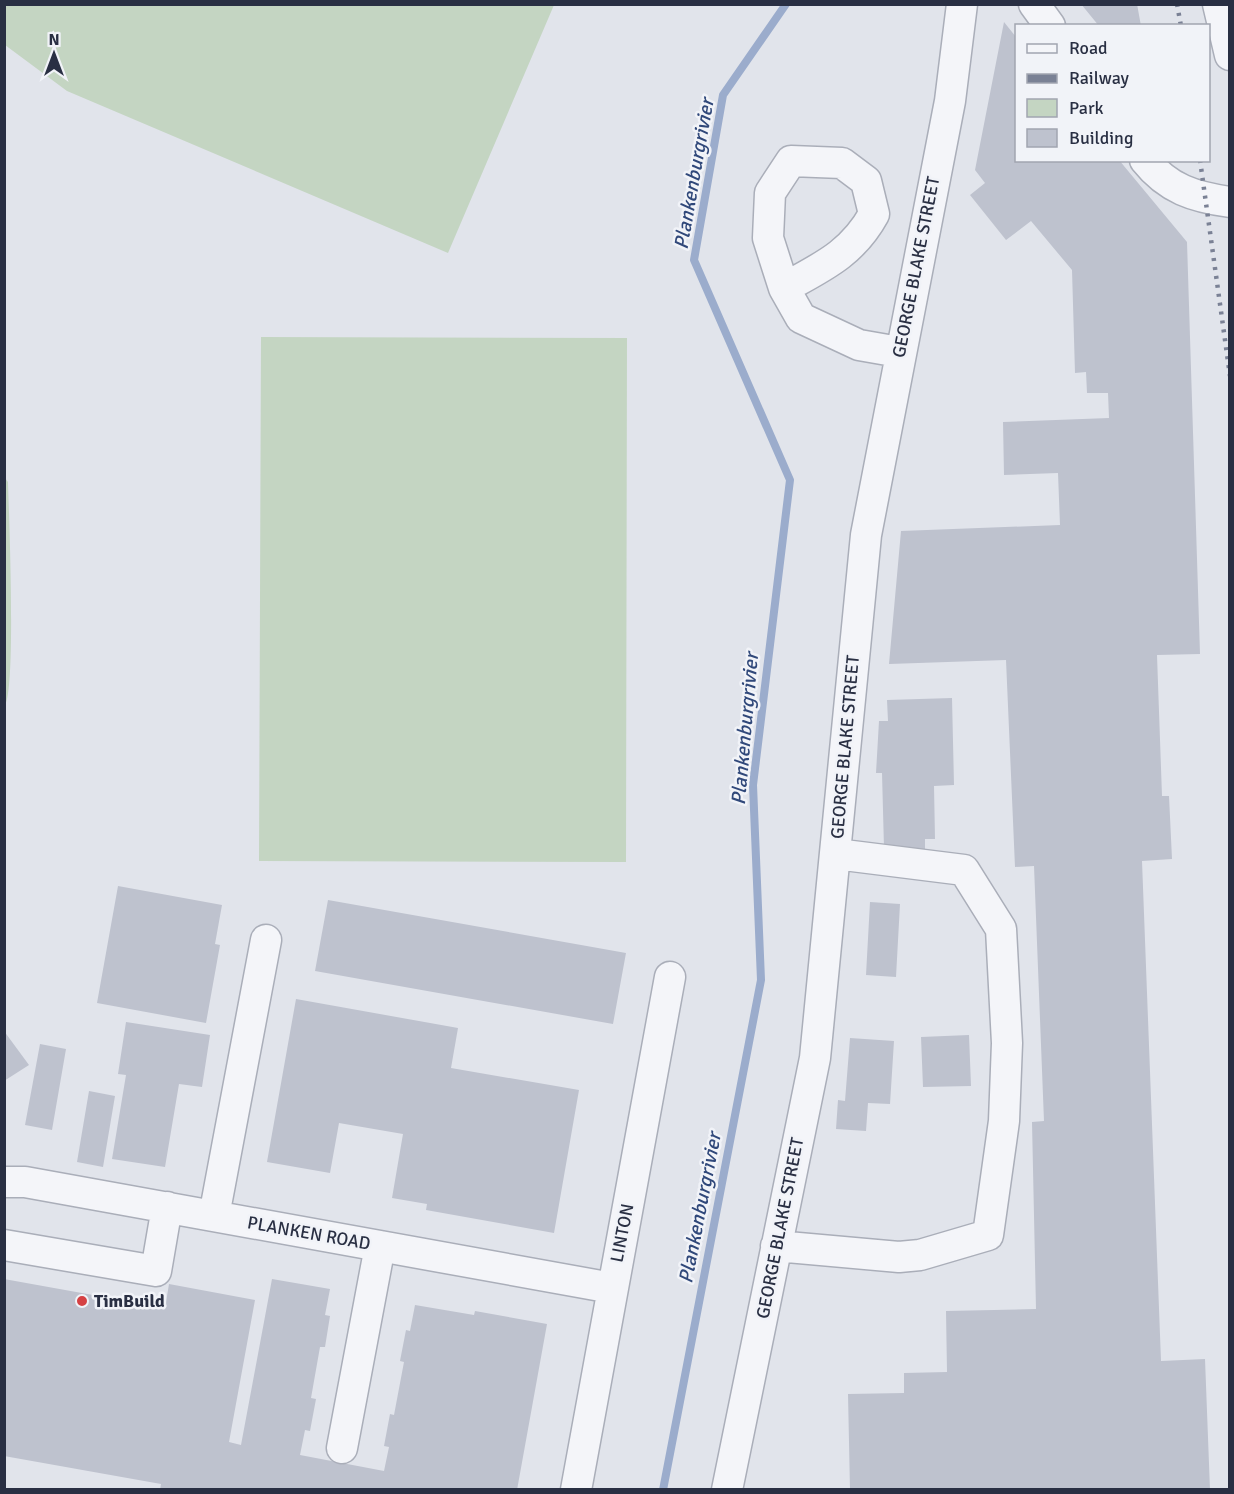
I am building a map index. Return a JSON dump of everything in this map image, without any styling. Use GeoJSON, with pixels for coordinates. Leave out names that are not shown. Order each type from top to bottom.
{"type":"FeatureCollection","features":[{"type":"Feature","properties":{"kind":"street","name":"GEORGE BLAKE STREET"},"geometry":{"type":"LineString","coordinates":[[727,1490],[815,1058],[866,535],[899,352],[950,101],[962,4]]}},
{"type":"Feature","properties":{"kind":"street"},"geometry":{"type":"LineString","coordinates":[[1035,4],[1049,24]]}},
{"type":"Feature","properties":{"kind":"street"},"geometry":{"type":"LineString","coordinates":[[1218,4],[1230,55]]}},
{"type":"Feature","properties":{"kind":"street"},"geometry":{"type":"LineString","coordinates":[[1147,162],[1158,177],[1180,191],[1230,202]]}},
{"type":"Feature","properties":{"kind":"street"},"geometry":{"type":"LineString","coordinates":[[784,288],[801,318],[859,345],[899,352]]}},
{"type":"Feature","properties":{"kind":"street"},"geometry":{"type":"LineString","coordinates":[[776,1246],[898,1257],[920,1255],[988,1235],[1004,1121],[1007,1043],[1001,929],[964,870],[836,854]]}},
{"type":"Feature","properties":{"kind":"street"},"geometry":{"type":"LineString","coordinates":[[213,1216],[266,940]]}},
{"type":"Feature","properties":{"kind":"street","name":"LINTON"},"geometry":{"type":"LineString","coordinates":[[576,1490],[670,977]]}},
{"type":"Feature","properties":{"kind":"street","name":"PLANKEN ROAD"},"geometry":{"type":"LineString","coordinates":[[4,1182],[25,1182],[612,1288]]}},
{"type":"Feature","properties":{"kind":"street"},"geometry":{"type":"LineString","coordinates":[[4,1245],[156,1271],[166,1207]]}},
{"type":"Feature","properties":{"kind":"street"},"geometry":{"type":"LineString","coordinates":[[342,1448],[380,1246]]}},
{"type":"Feature","properties":{"kind":"green space"},"geometry":{"type":"Polygon","coordinates":[[[5,4],[554,5],[448,253],[67,91],[5,45],[5,4]]]}},
{"type":"Feature","properties":{"kind":"green space"},"geometry":{"type":"Polygon","coordinates":[[[261,337],[627,338],[626,862],[259,861],[261,337]]]}},
{"type":"Feature","properties":{"kind":"green space"},"geometry":{"type":"Polygon","coordinates":[[[5,478],[8,482],[11,635],[8,692],[5,705],[5,478]]]}},
{"type":"Feature","properties":{"kind":"building"},"geometry":{"type":"Polygon","coordinates":[[[1081,4],[1137,4],[1141,24],[1097,24],[1081,4]]]}},
{"type":"Feature","properties":{"kind":"building"},"geometry":{"type":"Polygon","coordinates":[[[1004,22],[1015,36],[1015,162],[1121,162],[1187,242],[1200,654],[1157,655],[1162,796],[1169,796],[1172,859],[1142,861],[1161,1361],[1205,1359],[1210,1490],[850,1490],[848,1394],[904,1393],[904,1373],[947,1372],[946,1311],[1036,1309],[1032,1122],[1044,1121],[1034,866],[1015,867],[1006,660],[889,664],[901,531],[1060,525],[1058,473],[1004,475],[1003,422],[1109,418],[1108,393],[1087,393],[1086,372],[1075,373],[1072,270],[1031,221],[1006,240],[970,195],[985,183],[975,170],[1004,22]]]}},
{"type":"Feature","properties":{"kind":"building"},"geometry":{"type":"Polygon","coordinates":[[[952,698],[954,785],[934,786],[935,839],[925,839],[925,849],[884,848],[882,773],[876,773],[879,721],[888,721],[887,700],[952,698]]]}},
{"type":"Feature","properties":{"kind":"building"},"geometry":{"type":"Polygon","coordinates":[[[118,886],[222,905],[215,944],[220,945],[206,1023],[97,1003],[118,886]]]}},
{"type":"Feature","properties":{"kind":"building"},"geometry":{"type":"Polygon","coordinates":[[[328,900],[626,953],[613,1024],[315,971],[328,900]]]}},
{"type":"Feature","properties":{"kind":"building"},"geometry":{"type":"Polygon","coordinates":[[[870,902],[900,904],[896,977],[866,975],[870,902]]]}},
{"type":"Feature","properties":{"kind":"building"},"geometry":{"type":"Polygon","coordinates":[[[296,999],[458,1028],[451,1068],[579,1090],[554,1233],[426,1210],[427,1204],[392,1198],[403,1134],[339,1123],[330,1173],[267,1162],[296,999]]]}},
{"type":"Feature","properties":{"kind":"building"},"geometry":{"type":"Polygon","coordinates":[[[126,1022],[210,1035],[202,1087],[179,1084],[165,1167],[112,1159],[126,1075],[118,1074],[126,1022]]]}},
{"type":"Feature","properties":{"kind":"building"},"geometry":{"type":"Polygon","coordinates":[[[4,1031],[29,1065],[4,1081],[4,1031]]]}},
{"type":"Feature","properties":{"kind":"building"},"geometry":{"type":"Polygon","coordinates":[[[969,1035],[971,1086],[923,1087],[921,1037],[969,1035]]]}},
{"type":"Feature","properties":{"kind":"building"},"geometry":{"type":"Polygon","coordinates":[[[850,1038],[894,1041],[890,1104],[868,1103],[866,1131],[836,1129],[838,1100],[845,1101],[850,1038]]]}},
{"type":"Feature","properties":{"kind":"building"},"geometry":{"type":"Polygon","coordinates":[[[40,1044],[66,1049],[52,1130],[25,1125],[40,1044]]]}},
{"type":"Feature","properties":{"kind":"building"},"geometry":{"type":"Polygon","coordinates":[[[89,1091],[115,1096],[103,1167],[77,1162],[89,1091]]]}},
{"type":"Feature","properties":{"kind":"building"},"geometry":{"type":"Polygon","coordinates":[[[4,1279],[165,1308],[169,1284],[255,1300],[229,1442],[241,1445],[272,1279],[330,1289],[325,1315],[330,1316],[325,1347],[320,1347],[311,1398],[316,1399],[310,1431],[305,1430],[300,1455],[384,1471],[389,1447],[384,1446],[390,1414],[394,1415],[404,1362],[400,1361],[406,1330],[410,1331],[415,1305],[474,1315],[475,1311],[547,1324],[517,1490],[160,1490],[161,1484],[4,1456],[4,1279]]]}},
{"type":"Feature","properties":{"kind":"waterway","name":"Plankenburgrivier"},"geometry":{"type":"LineString","coordinates":[[663,1490],[761,980],[753,785],[790,480],[694,260],[723,95],[786,4]]}},
{"type":"Feature","properties":{"kind":"railway"},"geometry":{"type":"LineString","coordinates":[[1177,4],[1181,24]]}},
{"type":"Feature","properties":{"kind":"railway"},"geometry":{"type":"LineString","coordinates":[[1200,162],[1230,376]]}},
{"type":"Feature","properties":{"kind":"place","name":"TimBuild"},"geometry":{"type":"Point","coordinates":[82,1301]}}]}
